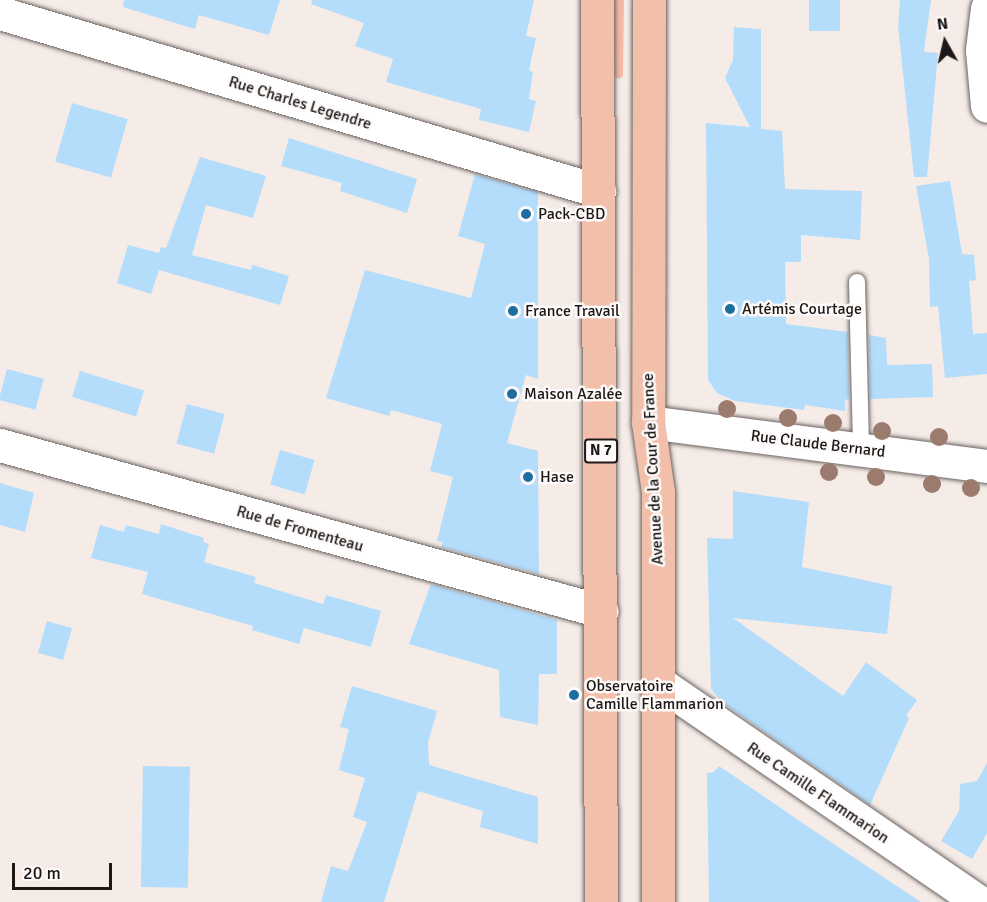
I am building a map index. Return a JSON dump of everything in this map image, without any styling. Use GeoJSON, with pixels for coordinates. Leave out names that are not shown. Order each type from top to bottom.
{"type":"FeatureCollection","features":[{"type":"Feature","properties":{"kind":"main road","name":"N 7"},"geometry":{"type":"LineString","coordinates":[[597,0],[601,902]]}},
{"type":"Feature","properties":{"kind":"main road","name":"Avenue de la Cour de France"},"geometry":{"type":"LineString","coordinates":[[649,0],[648,422],[657,492],[658,902]]}},
{"type":"Feature","properties":{"kind":"street"},"geometry":{"type":"LineString","coordinates":[[987,8],[982,50],[987,106]]}},
{"type":"Feature","properties":{"kind":"street","name":"Rue Charles Legendre"},"geometry":{"type":"LineString","coordinates":[[0,13],[599,191]]}},
{"type":"Feature","properties":{"kind":"street","name":"Rue Claude Bernard"},"geometry":{"type":"LineString","coordinates":[[648,422],[987,466]]}},
{"type":"Feature","properties":{"kind":"street","name":"Rue de Fromenteau"},"geometry":{"type":"LineString","coordinates":[[0,445],[601,611]]}},
{"type":"Feature","properties":{"kind":"street","name":"Rue Camille Flammarion"},"geometry":{"type":"LineString","coordinates":[[658,682],[979,902]]}},
{"type":"Feature","properties":{"kind":"lane"},"geometry":{"type":"LineString","coordinates":[[857,282],[861,450]]}},
{"type":"Feature","properties":{"kind":"shaded area"},"geometry":{"type":"Polygon","coordinates":[[[613,0],[624,0],[623,76],[619,79],[615,77],[613,0]]]}},
{"type":"Feature","properties":{"kind":"building"},"geometry":{"type":"Polygon","coordinates":[[[124,0],[280,0],[269,35],[199,15],[195,29],[123,7],[124,0]]]}},
{"type":"Feature","properties":{"kind":"building"},"geometry":{"type":"Polygon","coordinates":[[[312,0],[534,0],[526,36],[536,38],[529,70],[533,72],[529,99],[536,101],[529,132],[479,120],[481,109],[386,82],[393,59],[355,46],[364,23],[311,4],[312,0]]]}},
{"type":"Feature","properties":{"kind":"building"},"geometry":{"type":"Polygon","coordinates":[[[809,0],[840,0],[840,31],[809,31],[809,0]]]}},
{"type":"Feature","properties":{"kind":"building"},"geometry":{"type":"Polygon","coordinates":[[[900,0],[931,0],[924,52],[938,53],[927,177],[914,177],[898,26],[900,0]]]}},
{"type":"Feature","properties":{"kind":"building"},"geometry":{"type":"Polygon","coordinates":[[[734,27],[761,29],[761,129],[782,131],[785,189],[862,191],[860,240],[801,235],[801,262],[785,262],[786,324],[848,332],[849,399],[845,400],[845,411],[805,405],[804,410],[735,401],[717,393],[708,380],[706,123],[750,127],[725,78],[733,60],[734,27]]]}},
{"type":"Feature","properties":{"kind":"building"},"geometry":{"type":"Polygon","coordinates":[[[72,103],[128,119],[111,178],[55,162],[72,103]]]}},
{"type":"Feature","properties":{"kind":"building"},"geometry":{"type":"Polygon","coordinates":[[[289,138],[417,179],[407,213],[340,191],[342,183],[281,166],[289,138]]]}},
{"type":"Feature","properties":{"kind":"building"},"geometry":{"type":"Polygon","coordinates":[[[200,157],[266,176],[253,218],[206,205],[192,255],[251,270],[252,265],[289,276],[280,305],[159,270],[151,294],[117,283],[128,245],[159,253],[161,247],[166,248],[200,157]]]}},
{"type":"Feature","properties":{"kind":"building"},"geometry":{"type":"Polygon","coordinates":[[[475,174],[538,192],[538,379],[526,375],[507,443],[538,451],[539,574],[441,547],[443,542],[437,541],[453,477],[430,471],[442,424],[391,410],[389,416],[326,398],[365,270],[471,298],[485,244],[458,236],[475,174]]]}},
{"type":"Feature","properties":{"kind":"building"},"geometry":{"type":"Polygon","coordinates":[[[950,181],[962,254],[974,255],[976,280],[969,281],[973,334],[987,333],[987,374],[945,378],[938,306],[930,307],[929,259],[916,186],[950,181]]]}},
{"type":"Feature","properties":{"kind":"building"},"geometry":{"type":"Polygon","coordinates":[[[869,335],[886,338],[887,365],[932,364],[933,397],[870,399],[869,335]]]}},
{"type":"Feature","properties":{"kind":"building"},"geometry":{"type":"Polygon","coordinates":[[[7,369],[44,379],[35,410],[0,400],[7,369]]]}},
{"type":"Feature","properties":{"kind":"building"},"geometry":{"type":"Polygon","coordinates":[[[80,371],[144,391],[136,416],[72,397],[80,371]]]}},
{"type":"Feature","properties":{"kind":"building"},"geometry":{"type":"Polygon","coordinates":[[[187,404],[225,414],[214,454],[176,444],[187,404]]]}},
{"type":"Feature","properties":{"kind":"building"},"geometry":{"type":"Polygon","coordinates":[[[280,450],[315,460],[305,495],[270,485],[280,450]]]}},
{"type":"Feature","properties":{"kind":"building"},"geometry":{"type":"Polygon","coordinates":[[[0,483],[34,493],[25,532],[0,525],[0,483]]]}},
{"type":"Feature","properties":{"kind":"building"},"geometry":{"type":"Polygon","coordinates":[[[733,491],[809,502],[802,567],[892,586],[887,634],[733,618],[843,696],[866,662],[917,700],[906,716],[909,718],[870,805],[724,704],[711,689],[707,538],[733,539],[733,491]]]}},
{"type":"Feature","properties":{"kind":"building"},"geometry":{"type":"Polygon","coordinates":[[[161,524],[204,538],[203,542],[209,544],[204,562],[256,577],[254,583],[323,604],[326,595],[381,611],[371,647],[304,628],[299,644],[252,630],[253,626],[142,594],[148,572],[91,558],[100,525],[124,532],[126,525],[159,534],[161,524]]]}},
{"type":"Feature","properties":{"kind":"building"},"geometry":{"type":"Polygon","coordinates":[[[431,584],[557,620],[557,674],[539,674],[538,725],[500,717],[499,670],[409,644],[431,584]]]}},
{"type":"Feature","properties":{"kind":"building"},"geometry":{"type":"Polygon","coordinates":[[[47,621],[72,628],[63,660],[38,653],[47,621]]]}},
{"type":"Feature","properties":{"kind":"building"},"geometry":{"type":"Polygon","coordinates":[[[352,686],[437,711],[428,743],[429,765],[538,797],[538,844],[480,827],[483,811],[418,791],[384,902],[321,902],[331,866],[348,871],[367,822],[353,817],[365,778],[339,770],[349,729],[340,727],[352,686]]]}},
{"type":"Feature","properties":{"kind":"building"},"geometry":{"type":"Polygon","coordinates":[[[987,763],[987,833],[972,859],[941,841],[959,811],[960,784],[977,781],[987,763]]]}},
{"type":"Feature","properties":{"kind":"building"},"geometry":{"type":"Polygon","coordinates":[[[143,766],[190,767],[188,888],[141,887],[143,766]]]}},
{"type":"Feature","properties":{"kind":"building"},"geometry":{"type":"Polygon","coordinates":[[[719,766],[921,902],[709,902],[707,773],[714,772],[719,766]]]}},
{"type":"Feature","properties":{"kind":"place","name":"Pack-CBD"},"geometry":{"type":"Point","coordinates":[526,214]}},
{"type":"Feature","properties":{"kind":"place","name":"Artémis Courtage"},"geometry":{"type":"Point","coordinates":[730,309]}},
{"type":"Feature","properties":{"kind":"place","name":"France Travail"},"geometry":{"type":"Point","coordinates":[513,311]}},
{"type":"Feature","properties":{"kind":"place","name":"Maison Azalée"},"geometry":{"type":"Point","coordinates":[512,394]}},
{"type":"Feature","properties":{"kind":"place","name":"Hase"},"geometry":{"type":"Point","coordinates":[528,477]}},
{"type":"Feature","properties":{"kind":"place","name":"Observatoire Camille Flammarion"},"geometry":{"type":"Point","coordinates":[574,695]}}]}
